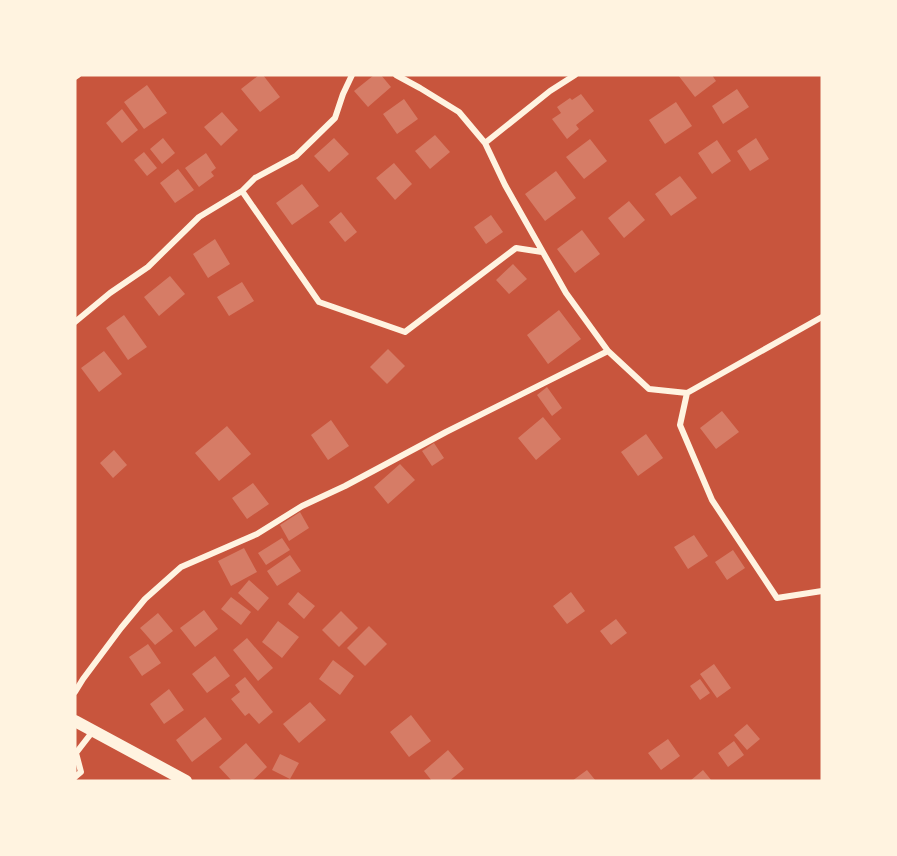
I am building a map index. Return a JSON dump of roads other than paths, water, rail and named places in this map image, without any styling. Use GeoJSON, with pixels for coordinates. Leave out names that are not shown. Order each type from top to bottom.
{"type":"FeatureCollection","features":[{"type":"Feature","properties":{"kind":"main road"},"geometry":{"type":"LineString","coordinates":[[75,721],[186,781]]}},
{"type":"Feature","properties":{"kind":"street"},"geometry":{"type":"LineString","coordinates":[[75,322],[110,293],[148,267],[199,217],[242,191],[255,178],[296,156],[335,118],[352,75]]}},
{"type":"Feature","properties":{"kind":"street"},"geometry":{"type":"LineString","coordinates":[[396,75],[459,112],[485,144],[505,185],[566,293],[608,351],[649,389],[687,393],[822,317]]}},
{"type":"Feature","properties":{"kind":"street"},"geometry":{"type":"LineString","coordinates":[[485,144],[575,75]]}},
{"type":"Feature","properties":{"kind":"street"},"geometry":{"type":"LineString","coordinates":[[242,191],[319,302],[405,332],[516,248],[542,252]]}},
{"type":"Feature","properties":{"kind":"street"},"geometry":{"type":"LineString","coordinates":[[75,692],[114,636],[145,599],[181,567],[257,534],[302,506],[608,351]]}},
{"type":"Feature","properties":{"kind":"street"},"geometry":{"type":"LineString","coordinates":[[687,393],[680,425],[712,500],[777,598],[822,591]]}},
{"type":"Feature","properties":{"kind":"street"},"geometry":{"type":"LineString","coordinates":[[75,777],[81,772],[76,753],[93,731]]}}]}
